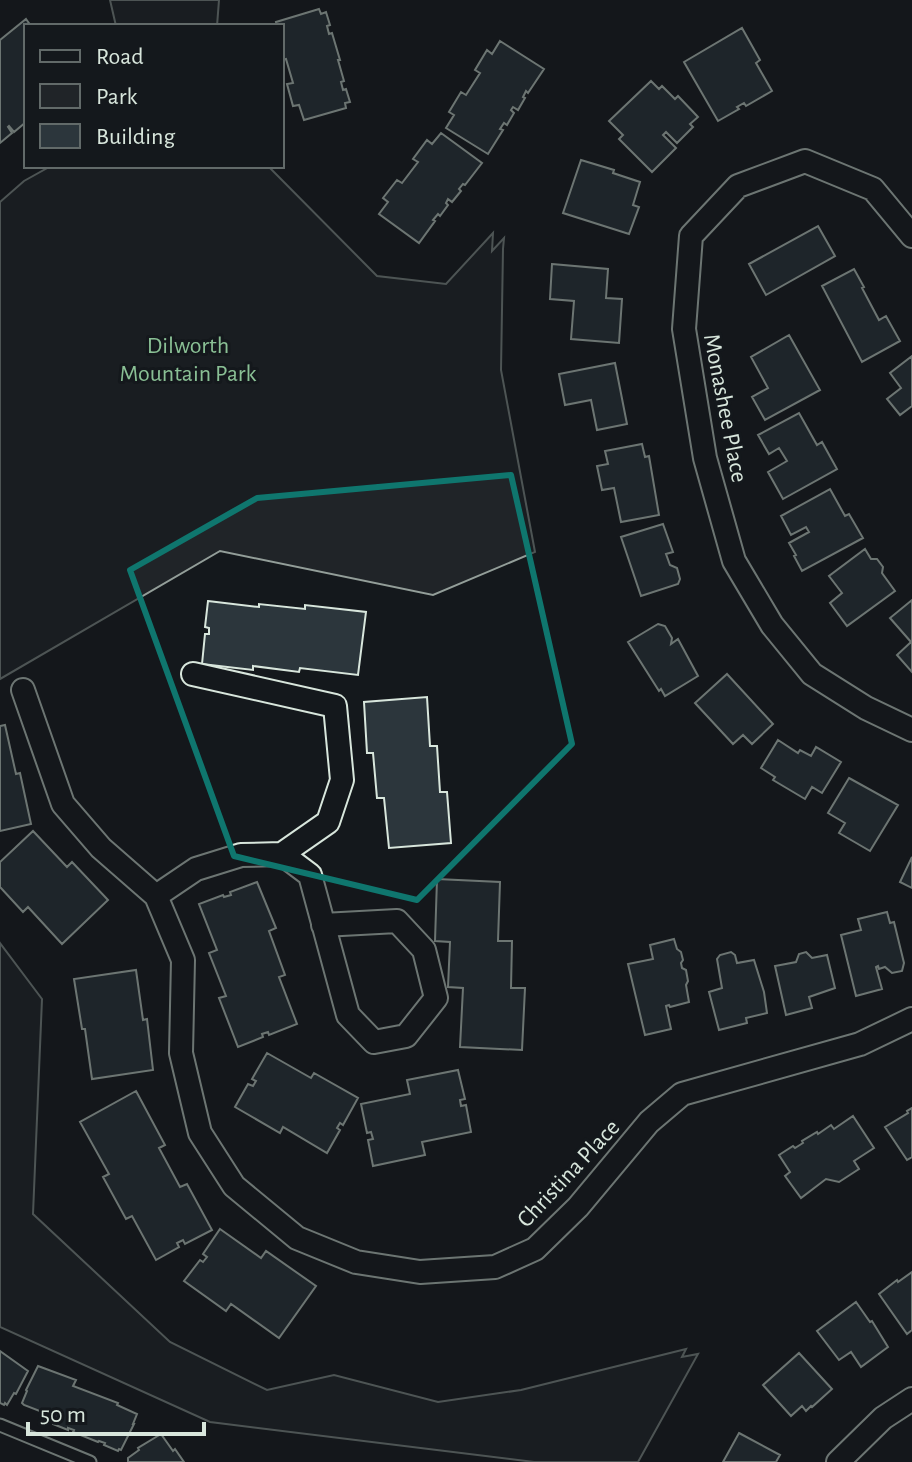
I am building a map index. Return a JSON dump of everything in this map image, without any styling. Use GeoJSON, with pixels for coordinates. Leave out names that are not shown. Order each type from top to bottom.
{"type":"FeatureCollection","features":[{"type":"Feature","properties":{"kind":"street","name":"Monashee Place"},"geometry":{"type":"LineString","coordinates":[[912,236],[873,189],[805,161],[738,186],[691,236],[684,329],[705,458],[734,561],[772,625],[812,674],[866,708],[912,730]]}},
{"type":"Feature","properties":{"kind":"street"},"geometry":{"type":"LineString","coordinates":[[156,896],[196,869],[241,855],[282,854],[328,822],[342,780],[335,706],[193,674]]}},
{"type":"Feature","properties":{"kind":"street","name":"Christina Place"},"geometry":{"type":"LineString","coordinates":[[23,690],[63,804],[101,848],[156,896],[183,960],[181,1053],[200,1133],[234,1186],[297,1238],[356,1262],[420,1272],[495,1267],[535,1249],[578,1207],[649,1122],[682,1094],[860,1044],[912,1019]]}},
{"type":"Feature","properties":{"kind":"street"},"geometry":{"type":"LineString","coordinates":[[282,854],[310,875],[323,925],[348,1015],[374,1042],[406,1036],[436,998],[424,950],[397,921],[323,925]]}},
{"type":"Feature","properties":{"kind":"street"},"geometry":{"type":"LineString","coordinates":[[838,1462],[883,1418],[912,1399]]}},
{"type":"Feature","properties":{"kind":"lane"},"geometry":{"type":"LineString","coordinates":[[0,1425],[90,1462]]}},
{"type":"Feature","properties":{"kind":"highlighted area"},"geometry":{"type":"Polygon","coordinates":[[[511,475],[572,744],[417,900],[234,856],[130,570],[257,498],[511,475]]]}},
{"type":"Feature","properties":{"kind":"green space"},"geometry":{"type":"Polygon","coordinates":[[[110,0],[219,0],[217,24],[116,24],[110,0]]]}},
{"type":"Feature","properties":{"kind":"green space","name":"Dilworth Mountain Park"},"geometry":{"type":"Polygon","coordinates":[[[47,168],[270,168],[377,276],[446,284],[493,233],[492,251],[504,238],[501,370],[535,552],[433,595],[220,551],[0,679],[0,202],[24,181],[47,168]]]}},
{"type":"Feature","properties":{"kind":"green space"},"geometry":{"type":"Polygon","coordinates":[[[0,943],[42,999],[33,1214],[170,1342],[267,1390],[334,1375],[438,1402],[521,1390],[686,1349],[682,1357],[698,1354],[638,1462],[534,1462],[210,1422],[0,1327],[0,943]]]}},
{"type":"Feature","properties":{"kind":"building"},"geometry":{"type":"Polygon","coordinates":[[[319,9],[321,14],[326,12],[329,34],[332,33],[340,60],[343,90],[346,89],[350,102],[345,103],[346,108],[304,120],[299,105],[293,106],[287,84],[293,83],[284,60],[284,24],[276,22],[319,9]]]}},
{"type":"Feature","properties":{"kind":"building"},"geometry":{"type":"Polygon","coordinates":[[[26,19],[30,24],[24,24],[24,124],[14,132],[9,126],[12,133],[0,143],[0,40],[26,19]]]}},
{"type":"Feature","properties":{"kind":"building"},"geometry":{"type":"Polygon","coordinates":[[[742,28],[760,60],[756,63],[772,91],[746,106],[744,103],[718,121],[684,62],[742,28]]]}},
{"type":"Feature","properties":{"kind":"building"},"geometry":{"type":"Polygon","coordinates":[[[500,41],[544,69],[528,93],[526,91],[518,110],[513,107],[511,110],[514,113],[507,125],[504,123],[500,129],[503,130],[488,154],[446,128],[454,115],[449,112],[461,92],[466,95],[480,73],[475,70],[487,50],[492,54],[500,41]]]}},
{"type":"Feature","properties":{"kind":"building"},"geometry":{"type":"Polygon","coordinates":[[[651,81],[659,89],[662,86],[675,99],[678,96],[698,117],[677,143],[666,132],[663,135],[676,148],[652,172],[619,139],[623,135],[609,121],[651,81]]]}},
{"type":"Feature","properties":{"kind":"building"},"geometry":{"type":"Polygon","coordinates":[[[441,133],[482,163],[452,202],[448,199],[448,205],[433,220],[419,243],[379,214],[388,202],[383,198],[397,180],[402,183],[418,162],[413,159],[427,140],[432,144],[441,133]]]}},
{"type":"Feature","properties":{"kind":"building"},"geometry":{"type":"Polygon","coordinates":[[[581,160],[640,182],[633,205],[639,207],[629,234],[563,213],[581,160]]]}},
{"type":"Feature","properties":{"kind":"building"},"geometry":{"type":"Polygon","coordinates":[[[818,226],[835,256],[766,295],[749,264],[818,226]]]}},
{"type":"Feature","properties":{"kind":"building"},"geometry":{"type":"Polygon","coordinates":[[[552,264],[608,269],[606,298],[622,299],[619,343],[571,339],[574,301],[550,299],[552,264]]]}},
{"type":"Feature","properties":{"kind":"building"},"geometry":{"type":"Polygon","coordinates":[[[854,269],[879,320],[886,316],[900,341],[862,362],[822,286],[854,269]]]}},
{"type":"Feature","properties":{"kind":"building"},"geometry":{"type":"Polygon","coordinates":[[[789,335],[820,390],[765,420],[752,397],[768,388],[751,357],[789,335]]]}},
{"type":"Feature","properties":{"kind":"building"},"geometry":{"type":"Polygon","coordinates":[[[912,356],[912,406],[900,415],[887,399],[901,388],[890,373],[912,356]]]}},
{"type":"Feature","properties":{"kind":"building"},"geometry":{"type":"Polygon","coordinates":[[[615,363],[627,424],[597,430],[591,400],[565,405],[559,374],[615,363]]]}},
{"type":"Feature","properties":{"kind":"building"},"geometry":{"type":"Polygon","coordinates":[[[799,413],[817,445],[822,442],[837,469],[783,499],[768,472],[787,461],[779,448],[769,454],[758,435],[799,413]]]}},
{"type":"Feature","properties":{"kind":"building"},"geometry":{"type":"Polygon","coordinates":[[[642,444],[645,457],[649,456],[659,515],[621,522],[614,488],[602,490],[597,466],[608,464],[605,451],[642,444]]]}},
{"type":"Feature","properties":{"kind":"building"},"geometry":{"type":"Polygon","coordinates":[[[830,489],[845,516],[849,514],[863,538],[802,571],[789,543],[809,532],[806,527],[791,535],[781,516],[830,489]]]}},
{"type":"Feature","properties":{"kind":"building"},"geometry":{"type":"Polygon","coordinates":[[[663,524],[673,552],[666,554],[670,565],[677,568],[680,579],[678,584],[641,596],[621,537],[663,524]]]}},
{"type":"Feature","properties":{"kind":"building"},"geometry":{"type":"Polygon","coordinates":[[[865,549],[871,559],[877,559],[883,567],[882,573],[895,591],[847,626],[830,603],[842,593],[829,576],[865,549]]]}},
{"type":"Feature","properties":{"kind":"building"},"geometry":{"type":"Polygon","coordinates":[[[912,600],[912,672],[897,655],[911,642],[890,618],[912,600]]]}},
{"type":"Feature","properties":{"kind":"building"},"geometry":{"type":"Polygon","coordinates":[[[208,601],[305,609],[305,605],[366,612],[358,675],[300,668],[299,672],[202,664],[205,634],[209,634],[209,628],[205,627],[208,601]]]}},
{"type":"Feature","properties":{"kind":"building"},"geometry":{"type":"Polygon","coordinates":[[[658,624],[665,626],[672,638],[671,644],[678,639],[698,676],[665,696],[628,642],[658,624]]]}},
{"type":"Feature","properties":{"kind":"building"},"geometry":{"type":"Polygon","coordinates":[[[727,674],[773,724],[752,744],[743,735],[733,744],[695,703],[727,674]]]}},
{"type":"Feature","properties":{"kind":"building"},"geometry":{"type":"Polygon","coordinates":[[[427,697],[430,746],[437,746],[440,792],[447,792],[451,843],[389,848],[384,798],[377,798],[373,753],[367,753],[364,702],[427,697]]]}},
{"type":"Feature","properties":{"kind":"building"},"geometry":{"type":"Polygon","coordinates":[[[5,725],[31,824],[0,831],[0,726],[5,725]]]}},
{"type":"Feature","properties":{"kind":"building"},"geometry":{"type":"Polygon","coordinates":[[[778,740],[798,753],[800,750],[811,756],[816,747],[841,762],[822,793],[812,787],[805,799],[773,780],[775,777],[761,768],[778,740]]]}},
{"type":"Feature","properties":{"kind":"building"},"geometry":{"type":"Polygon","coordinates":[[[849,778],[898,805],[870,851],[839,833],[845,823],[828,813],[849,778]]]}},
{"type":"Feature","properties":{"kind":"building"},"geometry":{"type":"Polygon","coordinates":[[[33,831],[67,867],[72,862],[108,900],[62,944],[28,907],[23,912],[0,887],[0,862],[33,831]]]}},
{"type":"Feature","properties":{"kind":"building"},"geometry":{"type":"Polygon","coordinates":[[[912,857],[912,888],[900,882],[912,857]]]}},
{"type":"Feature","properties":{"kind":"building"},"geometry":{"type":"Polygon","coordinates":[[[437,879],[500,882],[498,941],[512,941],[511,988],[525,988],[522,1050],[460,1047],[463,988],[448,987],[450,942],[435,941],[437,879]]]}},
{"type":"Feature","properties":{"kind":"building"},"geometry":{"type":"Polygon","coordinates":[[[257,882],[276,928],[269,931],[285,975],[279,977],[297,1024],[269,1035],[268,1032],[262,1034],[263,1037],[238,1047],[219,998],[226,996],[209,953],[217,950],[199,904],[231,895],[230,892],[257,882]]]}},
{"type":"Feature","properties":{"kind":"building"},"geometry":{"type":"Polygon","coordinates":[[[887,912],[890,923],[894,922],[904,963],[902,971],[892,973],[885,967],[876,967],[882,989],[856,996],[841,935],[861,930],[858,919],[887,912]]]}},
{"type":"Feature","properties":{"kind":"building"},"geometry":{"type":"Polygon","coordinates":[[[674,939],[681,952],[682,968],[686,970],[689,1002],[666,1006],[671,1029],[645,1035],[628,964],[653,959],[650,945],[674,939]]]}},
{"type":"Feature","properties":{"kind":"building"},"geometry":{"type":"Polygon","coordinates":[[[731,952],[737,963],[754,960],[767,1013],[746,1018],[747,1023],[719,1030],[709,992],[722,988],[717,959],[731,952]]]}},
{"type":"Feature","properties":{"kind":"building"},"geometry":{"type":"Polygon","coordinates":[[[806,952],[812,958],[827,955],[835,988],[809,997],[812,1008],[786,1015],[775,966],[796,962],[799,954],[806,952]]]}},
{"type":"Feature","properties":{"kind":"building"},"geometry":{"type":"Polygon","coordinates":[[[136,970],[143,1020],[147,1019],[153,1070],[92,1079],[74,979],[136,970]]]}},
{"type":"Feature","properties":{"kind":"building"},"geometry":{"type":"Polygon","coordinates":[[[267,1053],[311,1078],[314,1073],[358,1098],[343,1125],[340,1123],[337,1128],[340,1130],[327,1153],[283,1127],[280,1133],[235,1107],[248,1084],[253,1086],[256,1081],[252,1079],[267,1053]]]}},
{"type":"Feature","properties":{"kind":"building"},"geometry":{"type":"Polygon","coordinates":[[[458,1070],[465,1099],[460,1100],[461,1106],[466,1105],[471,1132],[422,1142],[425,1155],[373,1166],[368,1140],[373,1139],[371,1132],[367,1133],[361,1104],[410,1094],[407,1080],[458,1070]]]}},
{"type":"Feature","properties":{"kind":"building"},"geometry":{"type":"Polygon","coordinates":[[[136,1091],[165,1145],[159,1148],[180,1187],[187,1184],[212,1230],[185,1244],[183,1240],[177,1243],[179,1247],[156,1260],[132,1216],[126,1219],[103,1177],[109,1174],[80,1122],[136,1091]]]}},
{"type":"Feature","properties":{"kind":"building"},"geometry":{"type":"Polygon","coordinates":[[[912,1108],[912,1157],[907,1160],[885,1127],[912,1108]]]}},
{"type":"Feature","properties":{"kind":"building"},"geometry":{"type":"Polygon","coordinates":[[[853,1116],[874,1148],[854,1161],[859,1169],[839,1182],[826,1179],[801,1198],[785,1176],[790,1172],[779,1155],[831,1125],[834,1129],[853,1116]]]}},
{"type":"Feature","properties":{"kind":"building"},"geometry":{"type":"Polygon","coordinates":[[[220,1229],[261,1258],[266,1251],[316,1286],[279,1338],[231,1304],[226,1311],[184,1281],[200,1260],[203,1262],[207,1257],[203,1254],[220,1229]]]}},
{"type":"Feature","properties":{"kind":"building"},"geometry":{"type":"Polygon","coordinates":[[[912,1272],[912,1330],[907,1334],[879,1294],[912,1272]]]}},
{"type":"Feature","properties":{"kind":"building"},"geometry":{"type":"Polygon","coordinates":[[[856,1302],[888,1347],[861,1367],[851,1352],[839,1360],[817,1331],[856,1302]]]}},
{"type":"Feature","properties":{"kind":"building"},"geometry":{"type":"Polygon","coordinates":[[[0,1351],[28,1371],[7,1405],[0,1403],[0,1351]]]}},
{"type":"Feature","properties":{"kind":"building"},"geometry":{"type":"Polygon","coordinates":[[[799,1353],[832,1389],[806,1411],[802,1406],[791,1416],[763,1385],[799,1353]]]}},
{"type":"Feature","properties":{"kind":"building"},"geometry":{"type":"Polygon","coordinates":[[[38,1366],[76,1380],[73,1386],[118,1403],[137,1414],[121,1450],[53,1424],[53,1419],[45,1413],[22,1403],[38,1366]]]}},
{"type":"Feature","properties":{"kind":"building"},"geometry":{"type":"Polygon","coordinates":[[[739,1433],[780,1455],[776,1462],[723,1462],[739,1433]]]}},
{"type":"Feature","properties":{"kind":"building"},"geometry":{"type":"Polygon","coordinates":[[[161,1434],[184,1462],[128,1462],[138,1448],[161,1434]]]}}]}
